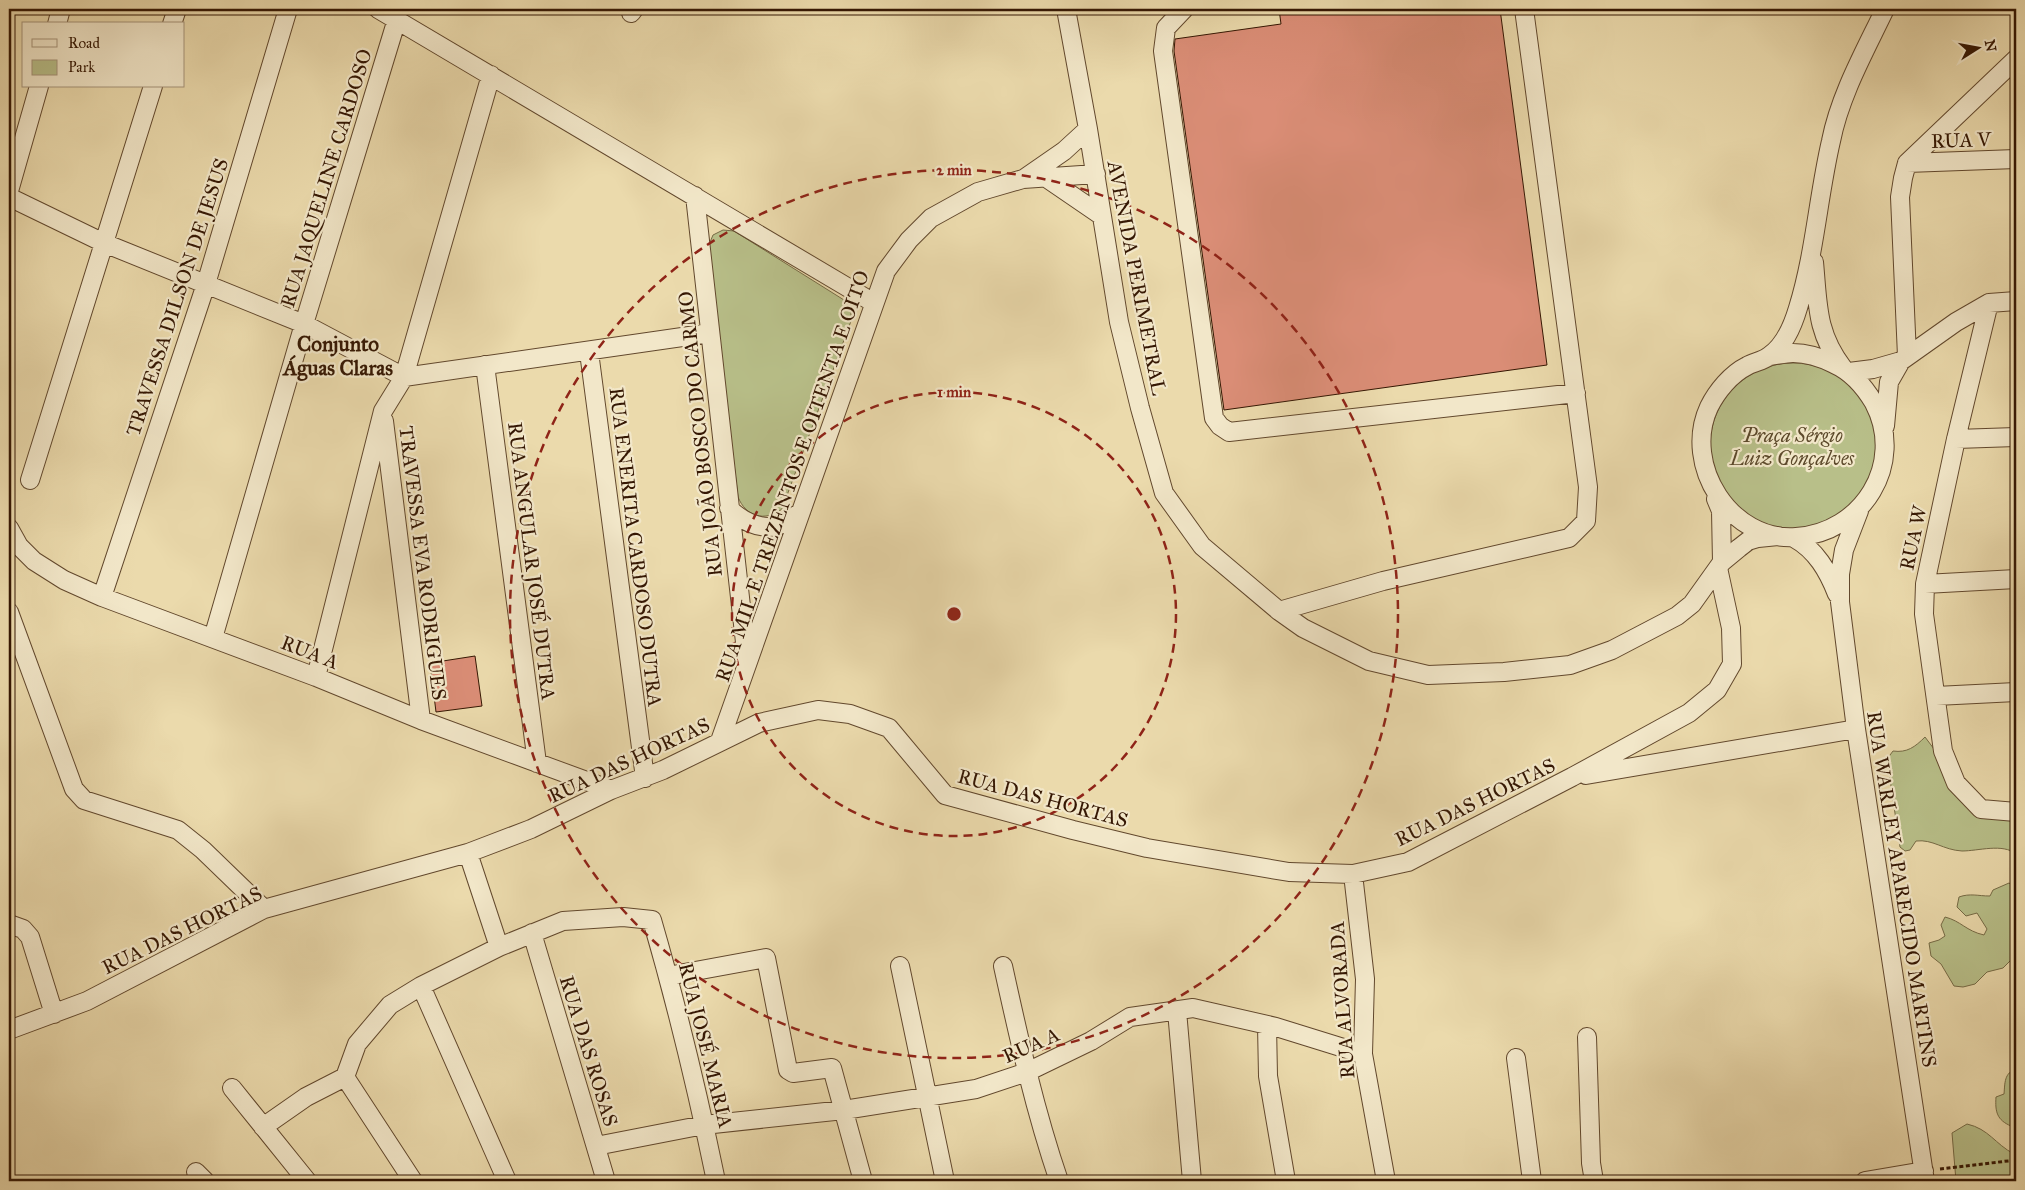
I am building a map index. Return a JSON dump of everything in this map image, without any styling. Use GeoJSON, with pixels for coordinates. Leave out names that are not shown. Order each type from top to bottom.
{"type":"FeatureCollection","features":[{"type":"Feature","properties":{"kind":"street"},"geometry":{"type":"LineString","coordinates":[[58,22],[61,9]]}},
{"type":"Feature","properties":{"kind":"street"},"geometry":{"type":"LineString","coordinates":[[173,22],[176,9]]}},
{"type":"Feature","properties":{"kind":"street","name":"TRAVESSA DILSON DE JESUS"},"geometry":{"type":"LineString","coordinates":[[102,597],[206,284],[288,9]]}},
{"type":"Feature","properties":{"kind":"street"},"geometry":{"type":"LineString","coordinates":[[378,9],[874,303]]}},
{"type":"Feature","properties":{"kind":"street","name":"AVENIDA PERIMETRAL"},"geometry":{"type":"LineString","coordinates":[[1066,9],[1096,174],[1119,322],[1140,408],[1164,493],[1202,546],[1279,611],[1304,628],[1369,661],[1428,674],[1504,672],[1570,665],[1612,650],[1677,616],[1692,604],[1720,565],[1748,541],[1758,538],[1819,534],[1842,523],[1861,507]]}},
{"type":"Feature","properties":{"kind":"street"},"geometry":{"type":"LineString","coordinates":[[1184,9],[1166,28],[1163,51],[1214,418],[1220,426],[1229,432],[1576,394]]}},
{"type":"Feature","properties":{"kind":"street"},"geometry":{"type":"LineString","coordinates":[[1279,611],[1383,581],[1568,538],[1586,521],[1588,487],[1524,9]]}},
{"type":"Feature","properties":{"kind":"street"},"geometry":{"type":"LineString","coordinates":[[1770,356],[1786,336],[1793,323],[1813,249],[1831,139],[1846,93],[1885,9]]}},
{"type":"Feature","properties":{"kind":"street","name":"RUA JAQUELINE CARDOSO"},"geometry":{"type":"LineString","coordinates":[[213,638],[304,324],[397,19]]}},
{"type":"Feature","properties":{"kind":"street"},"geometry":{"type":"LineString","coordinates":[[1861,507],[1872,492],[1880,475],[1884,457],[1889,382],[1904,358],[1900,197],[1908,163],[2016,58]]}},
{"type":"Feature","properties":{"kind":"street"},"geometry":{"type":"LineString","coordinates":[[316,677],[383,411],[404,376],[491,76]]}},
{"type":"Feature","properties":{"kind":"street"},"geometry":{"type":"LineString","coordinates":[[9,191],[38,88]]}},
{"type":"Feature","properties":{"kind":"street"},"geometry":{"type":"LineString","coordinates":[[30,480],[152,88]]}},
{"type":"Feature","properties":{"kind":"street","name":"RUA MIL E TREZENTOS E OITENTA E OITO"},"geometry":{"type":"LineString","coordinates":[[1023,179],[1064,151],[1088,129]]}},
{"type":"Feature","properties":{"kind":"street","name":"RUA V"},"geometry":{"type":"LineString","coordinates":[[1908,163],[2016,159]]}},
{"type":"Feature","properties":{"kind":"street","name":"RUA MIL E TREZENTOS E OITENTA E OITO"},"geometry":{"type":"LineString","coordinates":[[720,741],[886,271],[909,240],[931,218],[978,192],[1023,179],[1096,174]]}},
{"type":"Feature","properties":{"kind":"street"},"geometry":{"type":"LineString","coordinates":[[1045,177],[1102,216]]}},
{"type":"Feature","properties":{"kind":"street","name":"RUA JOÃO BOSCO DO CARMO"},"geometry":{"type":"LineString","coordinates":[[695,196],[748,666]]}},
{"type":"Feature","properties":{"kind":"street"},"geometry":{"type":"LineString","coordinates":[[9,197],[104,243],[304,324],[404,376],[710,334]]}},
{"type":"Feature","properties":{"kind":"street"},"geometry":{"type":"LineString","coordinates":[[1813,249],[1820,319],[1826,341],[1846,370],[1867,390],[1879,414],[1884,439]]}},
{"type":"Feature","properties":{"kind":"street"},"geometry":{"type":"LineString","coordinates":[[1720,565],[1721,511],[1703,463],[1702,436],[1709,408],[1724,385],[1744,367],[1770,356],[1795,353],[1820,357],[1846,370],[1874,369],[1904,358],[1956,322],[1989,303],[2016,301]]}},
{"type":"Feature","properties":{"kind":"street","name":"RUA W"},"geometry":{"type":"LineString","coordinates":[[1989,303],[1956,439],[1925,584],[1924,614],[1943,751],[1956,783],[1981,809],[2016,812]]}},
{"type":"Feature","properties":{"kind":"street","name":"RUA ENERITA CARDOSO DUTRA"},"geometry":{"type":"LineString","coordinates":[[589,352],[645,778]]}},
{"type":"Feature","properties":{"kind":"street","name":"RUA ANGULAR JOSÉ DUTRA"},"geometry":{"type":"LineString","coordinates":[[485,365],[537,763]]}},
{"type":"Feature","properties":{"kind":"street","name":"TRAVESSA EVA RODRIGUES"},"geometry":{"type":"LineString","coordinates":[[383,411],[421,720]]}},
{"type":"Feature","properties":{"kind":"street"},"geometry":{"type":"LineString","coordinates":[[1956,439],[2016,437]]}},
{"type":"Feature","properties":{"kind":"street"},"geometry":{"type":"LineString","coordinates":[[1712,489],[1729,511],[1752,527],[1786,537]]}},
{"type":"Feature","properties":{"kind":"street","name":"RUA WARLEY APARECIDO MARTINS"},"geometry":{"type":"LineString","coordinates":[[1861,507],[1844,550],[1840,574],[1840,602],[1856,729],[1924,1176]]}},
{"type":"Feature","properties":{"kind":"street"},"geometry":{"type":"LineString","coordinates":[[729,508],[737,517],[754,525],[776,526],[801,512]]}},
{"type":"Feature","properties":{"kind":"street","name":"RUA A"},"geometry":{"type":"LineString","coordinates":[[9,529],[19,546],[34,561],[64,580],[102,597],[316,677],[421,720],[611,790]]}},
{"type":"Feature","properties":{"kind":"street","name":"RUA WARLEY APARECIDO MARTINS"},"geometry":{"type":"LineString","coordinates":[[1786,537],[1801,541],[1822,563],[1829,574],[1840,602]]}},
{"type":"Feature","properties":{"kind":"street","name":"RUA DAS HORTAS"},"geometry":{"type":"LineString","coordinates":[[9,1030],[87,1001],[264,909],[468,853],[531,829],[611,790],[645,778],[759,723],[818,710],[850,714],[889,728],[945,795],[1147,848],[1289,872],[1353,874],[1408,862],[1572,778],[1689,713],[1717,690],[1732,664],[1731,628],[1720,565]]}},
{"type":"Feature","properties":{"kind":"street"},"geometry":{"type":"LineString","coordinates":[[1925,584],[2016,578]]}},
{"type":"Feature","properties":{"kind":"street"},"geometry":{"type":"LineString","coordinates":[[9,612],[74,790],[84,800],[178,830],[203,850],[264,909]]}},
{"type":"Feature","properties":{"kind":"street"},"geometry":{"type":"LineString","coordinates":[[1936,696],[2016,692]]}},
{"type":"Feature","properties":{"kind":"street"},"geometry":{"type":"LineString","coordinates":[[1572,778],[1856,729]]}},
{"type":"Feature","properties":{"kind":"street"},"geometry":{"type":"LineString","coordinates":[[468,853],[498,947]]}},
{"type":"Feature","properties":{"kind":"street","name":"RUA ALVORADA"},"geometry":{"type":"LineString","coordinates":[[1353,874],[1365,979],[1363,1054],[1386,1181]]}},
{"type":"Feature","properties":{"kind":"street","name":"RUA JOSÉ MARIA"},"geometry":{"type":"LineString","coordinates":[[532,933],[564,921],[623,917],[652,920],[668,976],[716,1181]]}},
{"type":"Feature","properties":{"kind":"street"},"geometry":{"type":"LineString","coordinates":[[9,924],[23,929],[30,936],[54,1014]]}},
{"type":"Feature","properties":{"kind":"street"},"geometry":{"type":"LineString","coordinates":[[264,1127],[306,1097],[345,1077],[357,1044],[390,1005],[421,986],[498,947],[532,933]]}},
{"type":"Feature","properties":{"kind":"street","name":"RUA DAS ROSAS"},"geometry":{"type":"LineString","coordinates":[[532,933],[606,1181]]}},
{"type":"Feature","properties":{"kind":"street"},"geometry":{"type":"LineString","coordinates":[[668,976],[766,958],[788,1070],[793,1073],[832,1068],[863,1181]]}},
{"type":"Feature","properties":{"kind":"street"},"geometry":{"type":"LineString","coordinates":[[900,966],[946,1181]]}},
{"type":"Feature","properties":{"kind":"street"},"geometry":{"type":"LineString","coordinates":[[1003,966],[1027,1072],[1045,1140],[1059,1181]]}},
{"type":"Feature","properties":{"kind":"street"},"geometry":{"type":"LineString","coordinates":[[421,986],[507,1181]]}},
{"type":"Feature","properties":{"kind":"street","name":"RUA A"},"geometry":{"type":"LineString","coordinates":[[596,1146],[704,1125],[844,1110],[976,1089],[1027,1072],[1091,1041],[1130,1017],[1192,1008],[1267,1025],[1363,1054]]}},
{"type":"Feature","properties":{"kind":"street"},"geometry":{"type":"LineString","coordinates":[[1177,1011],[1192,1181]]}},
{"type":"Feature","properties":{"kind":"street"},"geometry":{"type":"LineString","coordinates":[[1267,1025],[1268,1076],[1286,1181]]}},
{"type":"Feature","properties":{"kind":"street"},"geometry":{"type":"LineString","coordinates":[[1587,1037],[1591,1162],[1594,1181]]}},
{"type":"Feature","properties":{"kind":"street"},"geometry":{"type":"LineString","coordinates":[[1516,1058],[1532,1181]]}},
{"type":"Feature","properties":{"kind":"street"},"geometry":{"type":"LineString","coordinates":[[345,1077],[413,1181]]}},
{"type":"Feature","properties":{"kind":"street"},"geometry":{"type":"LineString","coordinates":[[232,1088],[307,1181]]}},
{"type":"Feature","properties":{"kind":"street"},"geometry":{"type":"LineString","coordinates":[[1865,1181],[1924,1176]]}},
{"type":"Feature","properties":{"kind":"path"},"geometry":{"type":"LineString","coordinates":[[1924,1176],[2016,1160]]}},
{"type":"Feature","properties":{"kind":"green space"},"geometry":{"type":"Polygon","coordinates":[[[723,230],[734,231],[844,300],[851,310],[851,321],[782,509],[776,513],[763,516],[751,513],[741,504],[738,497],[708,247],[713,235],[723,230]]]}},
{"type":"Feature","properties":{"kind":"green space","name":"Praça Sérgio Luiz Gonçalves"},"geometry":{"type":"Polygon","coordinates":[[[1785,363],[1801,363],[1825,369],[1852,387],[1870,414],[1876,446],[1870,478],[1852,505],[1825,523],[1801,529],[1785,529],[1761,523],[1740,510],[1729,499],[1716,478],[1710,454],[1710,438],[1716,414],[1729,393],[1740,382],[1761,369],[1785,363]]]}},
{"type":"Feature","properties":{"kind":"green space"},"geometry":{"type":"Polygon","coordinates":[[[1925,737],[1934,749],[1957,796],[1968,808],[1985,814],[2016,817],[2016,854],[1997,848],[1962,851],[1922,841],[1916,841],[1910,850],[1905,851],[1900,847],[1887,759],[1893,751],[1910,749],[1925,737]]]}},
{"type":"Feature","properties":{"kind":"green space"},"geometry":{"type":"Polygon","coordinates":[[[2009,883],[2016,887],[2016,955],[2003,968],[1987,972],[1975,984],[1963,987],[1954,986],[1941,964],[1931,956],[1929,943],[1945,936],[1941,925],[1945,917],[1984,935],[1987,929],[1977,913],[1966,916],[1957,907],[1959,897],[1970,895],[1990,896],[1993,890],[2009,883]]]}},
{"type":"Feature","properties":{"kind":"green space"},"geometry":{"type":"Polygon","coordinates":[[[2016,1069],[2016,1123],[2011,1126],[1998,1115],[1996,1097],[2004,1094],[2007,1076],[2016,1069]]]}},
{"type":"Feature","properties":{"kind":"green space"},"geometry":{"type":"Polygon","coordinates":[[[1967,1124],[1981,1129],[2007,1150],[2014,1154],[2016,1153],[2016,1176],[2012,1181],[1956,1181],[1952,1133],[1967,1124]]]}},
{"type":"Feature","properties":{"kind":"building"},"geometry":{"type":"Polygon","coordinates":[[[1279,9],[1500,9],[1547,365],[1224,410],[1174,51],[1175,39],[1281,24],[1279,9]]]}},
{"type":"Feature","properties":{"kind":"building"},"geometry":{"type":"Polygon","coordinates":[[[475,656],[482,706],[436,712],[430,663],[475,656]]]}},
{"type":"Feature","properties":{"kind":"district","name":"Conjunto Águas Claras"},"geometry":{"type":"Point","coordinates":[338,356]}}]}
